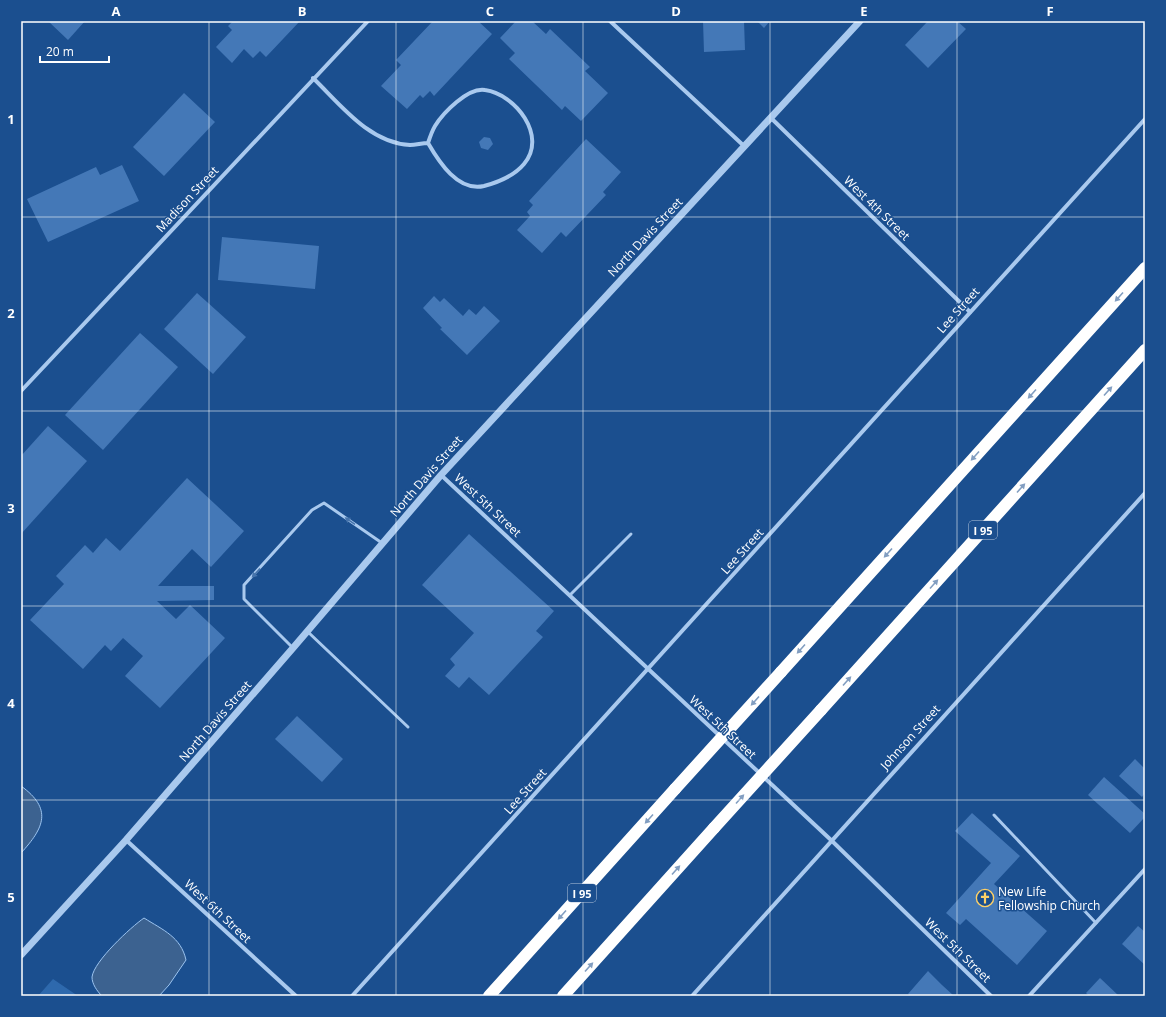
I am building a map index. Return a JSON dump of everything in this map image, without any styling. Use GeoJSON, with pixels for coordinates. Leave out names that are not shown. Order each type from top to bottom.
{"type":"FeatureCollection","features":[{"type":"Feature","properties":{"kind":"highway","name":"I 95"},"geometry":{"type":"LineString","coordinates":[[489,996],[1145,268]]}},
{"type":"Feature","properties":{"kind":"highway","name":"I 95"},"geometry":{"type":"LineString","coordinates":[[563,996],[1145,350]]}},
{"type":"Feature","properties":{"kind":"street","name":"Madison Street"},"geometry":{"type":"LineString","coordinates":[[21,391],[368,21]]}},
{"type":"Feature","properties":{"kind":"street"},"geometry":{"type":"LineString","coordinates":[[610,21],[744,146]]}},
{"type":"Feature","properties":{"kind":"street","name":"North Davis Street"},"geometry":{"type":"LineString","coordinates":[[21,955],[126,840],[308,632],[440,475],[860,21]]}},
{"type":"Feature","properties":{"kind":"street"},"geometry":{"type":"LineString","coordinates":[[313,78],[372,133],[390,141],[410,145],[428,143]]}},
{"type":"Feature","properties":{"kind":"street"},"geometry":{"type":"LineString","coordinates":[[483,89],[504,96],[517,107],[525,118],[531,134],[530,150],[524,164],[498,182],[480,187],[463,184],[448,171],[437,158],[428,143],[434,126],[447,110],[465,96],[483,89]]}},
{"type":"Feature","properties":{"kind":"street","name":"West 4th Street"},"geometry":{"type":"LineString","coordinates":[[771,118],[970,312]]}},
{"type":"Feature","properties":{"kind":"street","name":"Lee Street"},"geometry":{"type":"LineString","coordinates":[[352,996],[1145,119]]}},
{"type":"Feature","properties":{"kind":"street","name":"West 5th Street"},"geometry":{"type":"LineString","coordinates":[[440,475],[831,840],[990,996]]}},
{"type":"Feature","properties":{"kind":"street","name":"Johnson Street"},"geometry":{"type":"LineString","coordinates":[[692,996],[1145,493]]}},
{"type":"Feature","properties":{"kind":"street","name":"West 6th Street"},"geometry":{"type":"LineString","coordinates":[[126,840],[296,996]]}},
{"type":"Feature","properties":{"kind":"street"},"geometry":{"type":"LineString","coordinates":[[1029,996],[1145,870]]}},
{"type":"Feature","properties":{"kind":"lane"},"geometry":{"type":"LineString","coordinates":[[294,648],[244,599],[244,585],[312,510],[324,503],[382,544]]}},
{"type":"Feature","properties":{"kind":"lane"},"geometry":{"type":"LineString","coordinates":[[570,595],[631,534]]}},
{"type":"Feature","properties":{"kind":"lane"},"geometry":{"type":"LineString","coordinates":[[308,632],[408,727]]}},
{"type":"Feature","properties":{"kind":"lane"},"geometry":{"type":"LineString","coordinates":[[994,815],[1096,923]]}},
{"type":"Feature","properties":{"kind":"shaded area"},"geometry":{"type":"Polygon","coordinates":[[[21,786],[31,794],[38,803],[42,819],[40,827],[21,853],[21,786]]]}},
{"type":"Feature","properties":{"kind":"shaded area"},"geometry":{"type":"Polygon","coordinates":[[[144,918],[164,930],[176,940],[184,952],[186,960],[169,985],[159,996],[102,996],[93,982],[92,977],[94,970],[114,945],[144,918]]]}},
{"type":"Feature","properties":{"kind":"shaded area"},"geometry":{"type":"Polygon","coordinates":[[[53,979],[78,996],[38,996],[53,979]]]}},
{"type":"Feature","properties":{"kind":"building"},"geometry":{"type":"Polygon","coordinates":[[[48,21],[85,21],[68,40],[48,21]]]}},
{"type":"Feature","properties":{"kind":"building"},"geometry":{"type":"Polygon","coordinates":[[[233,21],[300,21],[266,57],[260,51],[253,58],[244,49],[232,63],[216,47],[232,30],[228,26],[233,21]]]}},
{"type":"Feature","properties":{"kind":"building"},"geometry":{"type":"Polygon","coordinates":[[[433,21],[478,21],[492,34],[434,96],[430,91],[423,98],[420,95],[407,109],[381,86],[401,65],[396,60],[433,21]]]}},
{"type":"Feature","properties":{"kind":"building"},"geometry":{"type":"Polygon","coordinates":[[[516,21],[532,21],[546,34],[550,29],[590,67],[585,71],[608,93],[581,121],[565,106],[562,110],[509,59],[515,53],[500,38],[516,21]]]}},
{"type":"Feature","properties":{"kind":"building"},"geometry":{"type":"Polygon","coordinates":[[[703,21],[744,21],[745,50],[704,52],[703,21]]]}},
{"type":"Feature","properties":{"kind":"building"},"geometry":{"type":"Polygon","coordinates":[[[757,21],[770,21],[764,28],[757,21]]]}},
{"type":"Feature","properties":{"kind":"building"},"geometry":{"type":"Polygon","coordinates":[[[928,21],[957,21],[966,29],[928,68],[905,45],[928,21]]]}},
{"type":"Feature","properties":{"kind":"building"},"geometry":{"type":"Polygon","coordinates":[[[184,93],[215,122],[164,176],[133,147],[184,93]]]}},
{"type":"Feature","properties":{"kind":"building"},"geometry":{"type":"Polygon","coordinates":[[[484,137],[490,138],[493,144],[488,150],[481,148],[479,142],[484,137]]]}},
{"type":"Feature","properties":{"kind":"building"},"geometry":{"type":"Polygon","coordinates":[[[586,139],[621,172],[603,192],[606,195],[566,237],[561,232],[542,253],[517,230],[530,216],[527,212],[533,205],[529,201],[586,139]]]}},
{"type":"Feature","properties":{"kind":"building"},"geometry":{"type":"Polygon","coordinates":[[[122,165],[139,201],[48,242],[27,199],[96,167],[100,175],[122,165]]]}},
{"type":"Feature","properties":{"kind":"building"},"geometry":{"type":"Polygon","coordinates":[[[222,237],[319,246],[315,289],[218,280],[222,237]]]}},
{"type":"Feature","properties":{"kind":"building"},"geometry":{"type":"Polygon","coordinates":[[[197,293],[246,337],[213,374],[164,329],[197,293]]]}},
{"type":"Feature","properties":{"kind":"building"},"geometry":{"type":"Polygon","coordinates":[[[434,296],[440,302],[444,298],[463,316],[469,309],[476,315],[484,306],[500,321],[467,355],[440,329],[442,328],[423,308],[434,296]]]}},
{"type":"Feature","properties":{"kind":"building"},"geometry":{"type":"Polygon","coordinates":[[[140,333],[178,367],[103,450],[65,415],[140,333]]]}},
{"type":"Feature","properties":{"kind":"building"},"geometry":{"type":"Polygon","coordinates":[[[48,426],[87,461],[21,534],[21,456],[48,426]]]}},
{"type":"Feature","properties":{"kind":"building"},"geometry":{"type":"Polygon","coordinates":[[[187,478],[244,531],[211,567],[192,549],[158,586],[214,586],[214,600],[157,601],[176,619],[190,605],[225,638],[160,708],[125,676],[143,656],[123,638],[111,651],[105,645],[83,669],[30,620],[64,584],[56,576],[85,545],[93,553],[106,538],[120,551],[187,478]]]}},
{"type":"Feature","properties":{"kind":"building"},"geometry":{"type":"Polygon","coordinates":[[[469,534],[554,611],[536,631],[543,637],[489,695],[469,677],[459,688],[445,676],[455,665],[450,659],[474,633],[422,585],[469,534]]]}},
{"type":"Feature","properties":{"kind":"building"},"geometry":{"type":"Polygon","coordinates":[[[297,716],[343,759],[322,782],[275,739],[297,716]]]}},
{"type":"Feature","properties":{"kind":"building"},"geometry":{"type":"Polygon","coordinates":[[[1135,759],[1145,769],[1145,793],[1142,797],[1119,776],[1135,759]]]}},
{"type":"Feature","properties":{"kind":"building"},"geometry":{"type":"Polygon","coordinates":[[[1104,777],[1145,814],[1145,817],[1130,833],[1088,795],[1104,777]]]}},
{"type":"Feature","properties":{"kind":"building","name":"New Life Fellowship Church"},"geometry":{"type":"Polygon","coordinates":[[[972,813],[1020,856],[994,884],[1047,931],[1017,965],[966,919],[960,925],[946,913],[991,863],[955,831],[972,813]]]}},
{"type":"Feature","properties":{"kind":"building"},"geometry":{"type":"Polygon","coordinates":[[[1138,926],[1145,932],[1145,965],[1122,944],[1138,926]]]}},
{"type":"Feature","properties":{"kind":"building"},"geometry":{"type":"Polygon","coordinates":[[[928,971],[954,996],[911,996],[908,994],[928,971]]]}},
{"type":"Feature","properties":{"kind":"building"},"geometry":{"type":"Polygon","coordinates":[[[1100,978],[1119,996],[1089,996],[1086,993],[1100,978]]]}},
{"type":"Feature","properties":{"kind":"place","name":"New Life Fellowship Church"},"geometry":{"type":"Point","coordinates":[985,898]}}]}
